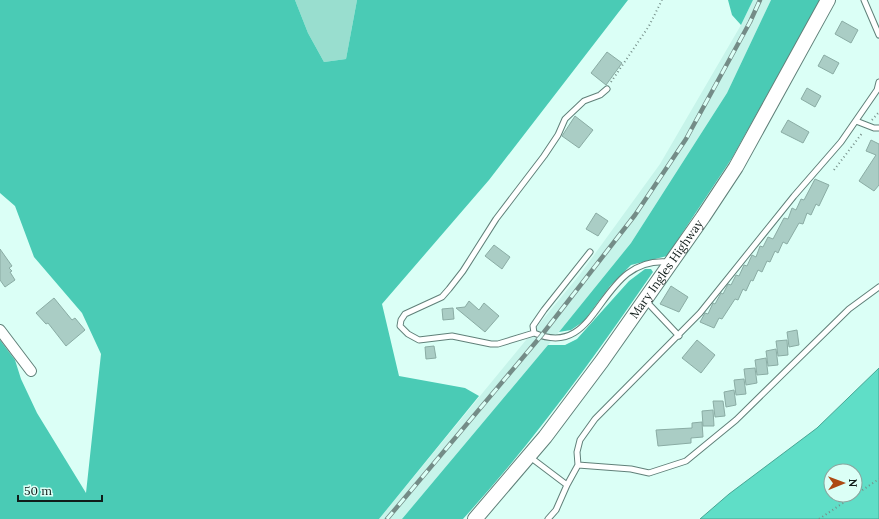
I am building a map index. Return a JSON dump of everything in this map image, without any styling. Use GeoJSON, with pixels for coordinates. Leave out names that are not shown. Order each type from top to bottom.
{"type":"FeatureCollection","features":[{"type":"Feature","properties":{"kind":"street","name":"Mary Ingles Highway"},"geometry":{"type":"LineString","coordinates":[[475,519],[529,456],[602,361],[670,262],[703,218],[736,167],[828,0]]}},
{"type":"Feature","properties":{"kind":"street"},"geometry":{"type":"LineString","coordinates":[[0,330],[31,371]]}},
{"type":"Feature","properties":{"kind":"lane"},"geometry":{"type":"LineString","coordinates":[[864,0],[879,35]]}},
{"type":"Feature","properties":{"kind":"lane"},"geometry":{"type":"LineString","coordinates":[[548,519],[556,510],[578,465],[577,452],[580,440],[595,419],[679,336],[700,313],[794,196],[841,142],[877,90],[879,82]]}},
{"type":"Feature","properties":{"kind":"lane"},"geometry":{"type":"LineString","coordinates":[[607,89],[600,95],[584,101],[565,119],[558,134],[544,156],[496,219],[463,271],[449,289],[442,297],[405,314],[401,320],[400,326],[408,334],[419,340],[452,336],[498,344],[534,333],[553,338],[564,337],[576,333],[587,324],[615,285],[627,274],[643,265],[659,261],[670,262]]}},
{"type":"Feature","properties":{"kind":"lane"},"geometry":{"type":"LineString","coordinates":[[856,121],[874,128],[879,128]]}},
{"type":"Feature","properties":{"kind":"lane"},"geometry":{"type":"LineString","coordinates":[[534,333],[533,326],[544,310],[590,252]]}},
{"type":"Feature","properties":{"kind":"lane"},"geometry":{"type":"LineString","coordinates":[[578,465],[631,469],[649,473],[686,461],[736,420],[849,309],[879,287]]}},
{"type":"Feature","properties":{"kind":"lane"},"geometry":{"type":"LineString","coordinates":[[644,300],[679,336]]}},
{"type":"Feature","properties":{"kind":"lane"},"geometry":{"type":"LineString","coordinates":[[529,456],[567,485]]}},
{"type":"Feature","properties":{"kind":"path"},"geometry":{"type":"LineString","coordinates":[[607,89],[627,62],[649,26],[662,0]]}},
{"type":"Feature","properties":{"kind":"path"},"geometry":{"type":"LineString","coordinates":[[834,170],[879,112]]}},
{"type":"Feature","properties":{"kind":"path"},"geometry":{"type":"LineString","coordinates":[[819,519],[879,479]]}},
{"type":"Feature","properties":{"kind":"shaded area"},"geometry":{"type":"Polygon","coordinates":[[[0,0],[295,0],[308,33],[324,62],[346,59],[357,0],[628,0],[489,180],[382,304],[399,376],[465,388],[479,396],[379,519],[0,519],[0,340],[15,360],[21,379],[37,413],[86,493],[101,354],[82,313],[34,257],[15,206],[0,193],[0,0]]]}},
{"type":"Feature","properties":{"kind":"shaded area"},"geometry":{"type":"Polygon","coordinates":[[[295,0],[357,0],[346,59],[324,62],[308,33],[295,0]]]}},
{"type":"Feature","properties":{"kind":"shaded area"},"geometry":{"type":"Polygon","coordinates":[[[728,0],[753,0],[741,25],[732,15],[728,0]]]}},
{"type":"Feature","properties":{"kind":"shaded area"},"geometry":{"type":"Polygon","coordinates":[[[753,0],[771,0],[727,93],[631,243],[559,332],[402,519],[379,519],[581,273],[660,164],[741,25],[753,0]]]}},
{"type":"Feature","properties":{"kind":"shaded area"},"geometry":{"type":"Polygon","coordinates":[[[771,0],[820,0],[732,158],[667,256],[631,265],[610,286],[584,321],[571,330],[559,332],[631,243],[727,93],[771,0]]]}},
{"type":"Feature","properties":{"kind":"shaded area"},"geometry":{"type":"Polygon","coordinates":[[[645,269],[651,269],[653,272],[585,368],[514,460],[463,519],[402,519],[548,345],[565,345],[577,339],[629,281],[645,269]]]}},
{"type":"Feature","properties":{"kind":"shaded area"},"geometry":{"type":"Polygon","coordinates":[[[879,368],[879,519],[700,519],[729,494],[817,428],[879,368]]]}},
{"type":"Feature","properties":{"kind":"building"},"geometry":{"type":"Polygon","coordinates":[[[842,21],[858,30],[851,43],[835,34],[842,21]]]}},
{"type":"Feature","properties":{"kind":"building"},"geometry":{"type":"Polygon","coordinates":[[[607,52],[622,63],[606,85],[591,73],[607,52]]]}},
{"type":"Feature","properties":{"kind":"building"},"geometry":{"type":"Polygon","coordinates":[[[824,55],[839,63],[833,74],[818,66],[824,55]]]}},
{"type":"Feature","properties":{"kind":"building"},"geometry":{"type":"Polygon","coordinates":[[[807,88],[821,96],[815,107],[801,99],[807,88]]]}},
{"type":"Feature","properties":{"kind":"building"},"geometry":{"type":"Polygon","coordinates":[[[575,116],[593,130],[579,148],[562,136],[575,116]]]}},
{"type":"Feature","properties":{"kind":"building"},"geometry":{"type":"Polygon","coordinates":[[[788,120],[809,132],[803,143],[781,132],[788,120]]]}},
{"type":"Feature","properties":{"kind":"building"},"geometry":{"type":"Polygon","coordinates":[[[871,140],[879,144],[879,185],[874,191],[859,181],[876,155],[866,151],[871,140]]]}},
{"type":"Feature","properties":{"kind":"building"},"geometry":{"type":"Polygon","coordinates":[[[815,179],[829,185],[819,206],[816,204],[811,215],[807,213],[803,224],[799,223],[787,244],[783,242],[778,253],[775,251],[770,262],[767,261],[762,272],[758,270],[746,291],[743,289],[738,300],[735,299],[722,319],[719,318],[714,328],[700,322],[705,313],[708,314],[713,303],[715,304],[721,293],[723,294],[728,284],[731,285],[736,275],[739,276],[744,265],[747,266],[752,255],[756,257],[760,246],[763,247],[768,237],[773,239],[784,218],[788,219],[792,208],[796,210],[801,199],[804,200],[815,179]]]}},
{"type":"Feature","properties":{"kind":"building"},"geometry":{"type":"Polygon","coordinates":[[[596,213],[608,221],[598,236],[586,229],[596,213]]]}},
{"type":"Feature","properties":{"kind":"building"},"geometry":{"type":"Polygon","coordinates":[[[494,245],[510,257],[502,269],[485,256],[494,245]]]}},
{"type":"Feature","properties":{"kind":"building"},"geometry":{"type":"Polygon","coordinates":[[[0,249],[12,266],[9,268],[12,271],[10,272],[15,280],[5,287],[0,280],[0,249]]]}},
{"type":"Feature","properties":{"kind":"building"},"geometry":{"type":"Polygon","coordinates":[[[671,286],[688,297],[679,312],[660,304],[671,286]]]}},
{"type":"Feature","properties":{"kind":"building"},"geometry":{"type":"Polygon","coordinates":[[[54,298],[72,320],[75,318],[85,330],[66,346],[48,323],[46,324],[36,313],[54,298]]]}},
{"type":"Feature","properties":{"kind":"building"},"geometry":{"type":"Polygon","coordinates":[[[469,301],[479,310],[484,303],[499,316],[485,332],[456,308],[465,307],[469,301]]]}},
{"type":"Feature","properties":{"kind":"building"},"geometry":{"type":"Polygon","coordinates":[[[453,308],[454,319],[443,320],[442,309],[453,308]]]}},
{"type":"Feature","properties":{"kind":"building"},"geometry":{"type":"Polygon","coordinates":[[[797,330],[799,345],[789,347],[787,332],[797,330]]]}},
{"type":"Feature","properties":{"kind":"building"},"geometry":{"type":"Polygon","coordinates":[[[697,340],[715,355],[701,373],[682,358],[697,340]]]}},
{"type":"Feature","properties":{"kind":"building"},"geometry":{"type":"Polygon","coordinates":[[[787,340],[788,355],[778,356],[776,341],[787,340]]]}},
{"type":"Feature","properties":{"kind":"building"},"geometry":{"type":"Polygon","coordinates":[[[434,346],[436,358],[426,359],[425,347],[434,346]]]}},
{"type":"Feature","properties":{"kind":"building"},"geometry":{"type":"Polygon","coordinates":[[[776,349],[778,365],[768,366],[766,351],[776,349]]]}},
{"type":"Feature","properties":{"kind":"building"},"geometry":{"type":"Polygon","coordinates":[[[766,358],[768,374],[757,375],[755,360],[766,358]]]}},
{"type":"Feature","properties":{"kind":"building"},"geometry":{"type":"Polygon","coordinates":[[[755,368],[757,383],[746,385],[744,369],[755,368]]]}},
{"type":"Feature","properties":{"kind":"building"},"geometry":{"type":"Polygon","coordinates":[[[744,379],[746,394],[736,395],[734,380],[744,379]]]}},
{"type":"Feature","properties":{"kind":"building"},"geometry":{"type":"Polygon","coordinates":[[[734,390],[736,405],[726,407],[724,392],[734,390]]]}},
{"type":"Feature","properties":{"kind":"building"},"geometry":{"type":"Polygon","coordinates":[[[713,401],[723,401],[725,416],[715,417],[713,401]]]}},
{"type":"Feature","properties":{"kind":"building"},"geometry":{"type":"Polygon","coordinates":[[[713,410],[714,426],[703,426],[702,411],[713,410]]]}},
{"type":"Feature","properties":{"kind":"building"},"geometry":{"type":"Polygon","coordinates":[[[702,422],[703,437],[691,438],[691,443],[658,446],[656,430],[692,428],[692,423],[702,422]]]}},
{"type":"Feature","properties":{"kind":"railway"},"geometry":{"type":"LineString","coordinates":[[387,519],[541,336],[635,215],[686,139],[750,22],[760,0]]}}]}
